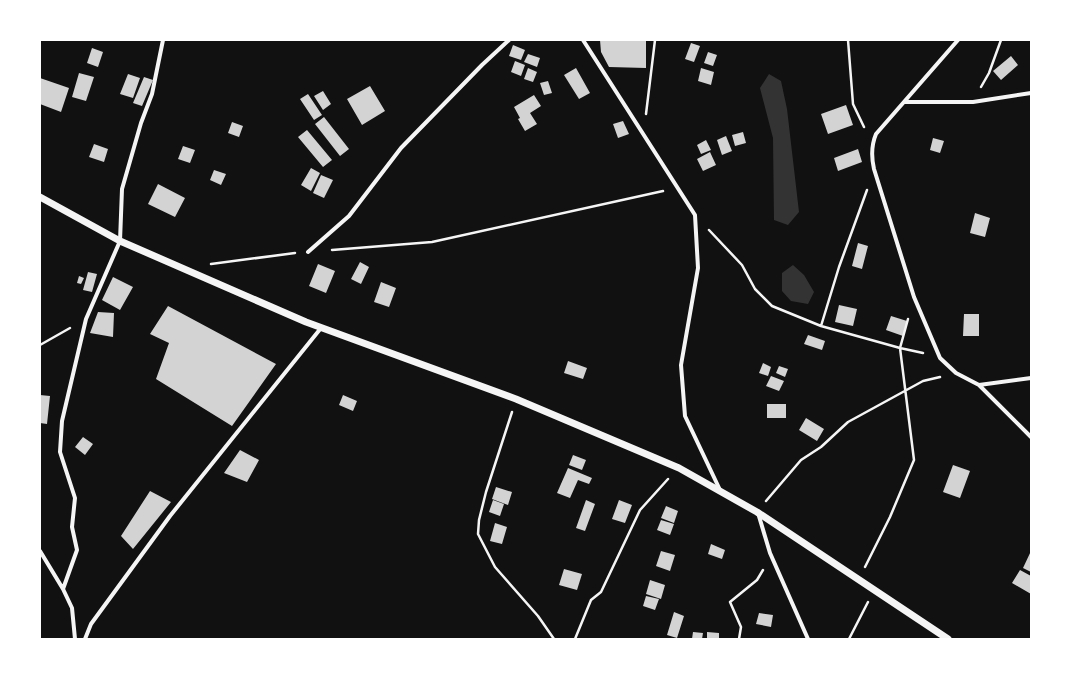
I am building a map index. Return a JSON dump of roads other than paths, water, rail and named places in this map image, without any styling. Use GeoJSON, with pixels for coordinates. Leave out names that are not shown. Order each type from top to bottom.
{"type":"FeatureCollection","features":[{"type":"Feature","properties":{"kind":"street"},"geometry":{"type":"LineString","coordinates":[[63,589],[77,550],[72,527],[75,498],[60,452],[62,421],[86,319],[120,241],[122,189],[141,124],[152,94],[163,40]]}},
{"type":"Feature","properties":{"kind":"street"},"geometry":{"type":"LineString","coordinates":[[308,252],[349,216],[401,148],[482,65],[509,40]]}},
{"type":"Feature","properties":{"kind":"street"},"geometry":{"type":"LineString","coordinates":[[583,40],[695,215],[698,268],[681,365],[685,416],[720,491]]}},
{"type":"Feature","properties":{"kind":"street"},"geometry":{"type":"LineString","coordinates":[[958,40],[876,134],[872,144],[874,169],[914,297],[940,358],[956,373],[979,385],[1031,437]]}},
{"type":"Feature","properties":{"kind":"street"},"geometry":{"type":"LineString","coordinates":[[904,102],[973,102],[1031,93]]}},
{"type":"Feature","properties":{"kind":"street"},"geometry":{"type":"LineString","coordinates":[[40,197],[120,241],[321,328],[516,399],[679,468],[757,512],[948,639]]}},
{"type":"Feature","properties":{"kind":"street"},"geometry":{"type":"LineString","coordinates":[[85,639],[91,624],[170,516],[321,328]]}},
{"type":"Feature","properties":{"kind":"street"},"geometry":{"type":"LineString","coordinates":[[979,385],[1031,378]]}},
{"type":"Feature","properties":{"kind":"street"},"geometry":{"type":"LineString","coordinates":[[757,512],[770,553],[808,639]]}},
{"type":"Feature","properties":{"kind":"street"},"geometry":{"type":"LineString","coordinates":[[40,551],[63,589],[72,608],[75,639]]}}]}
